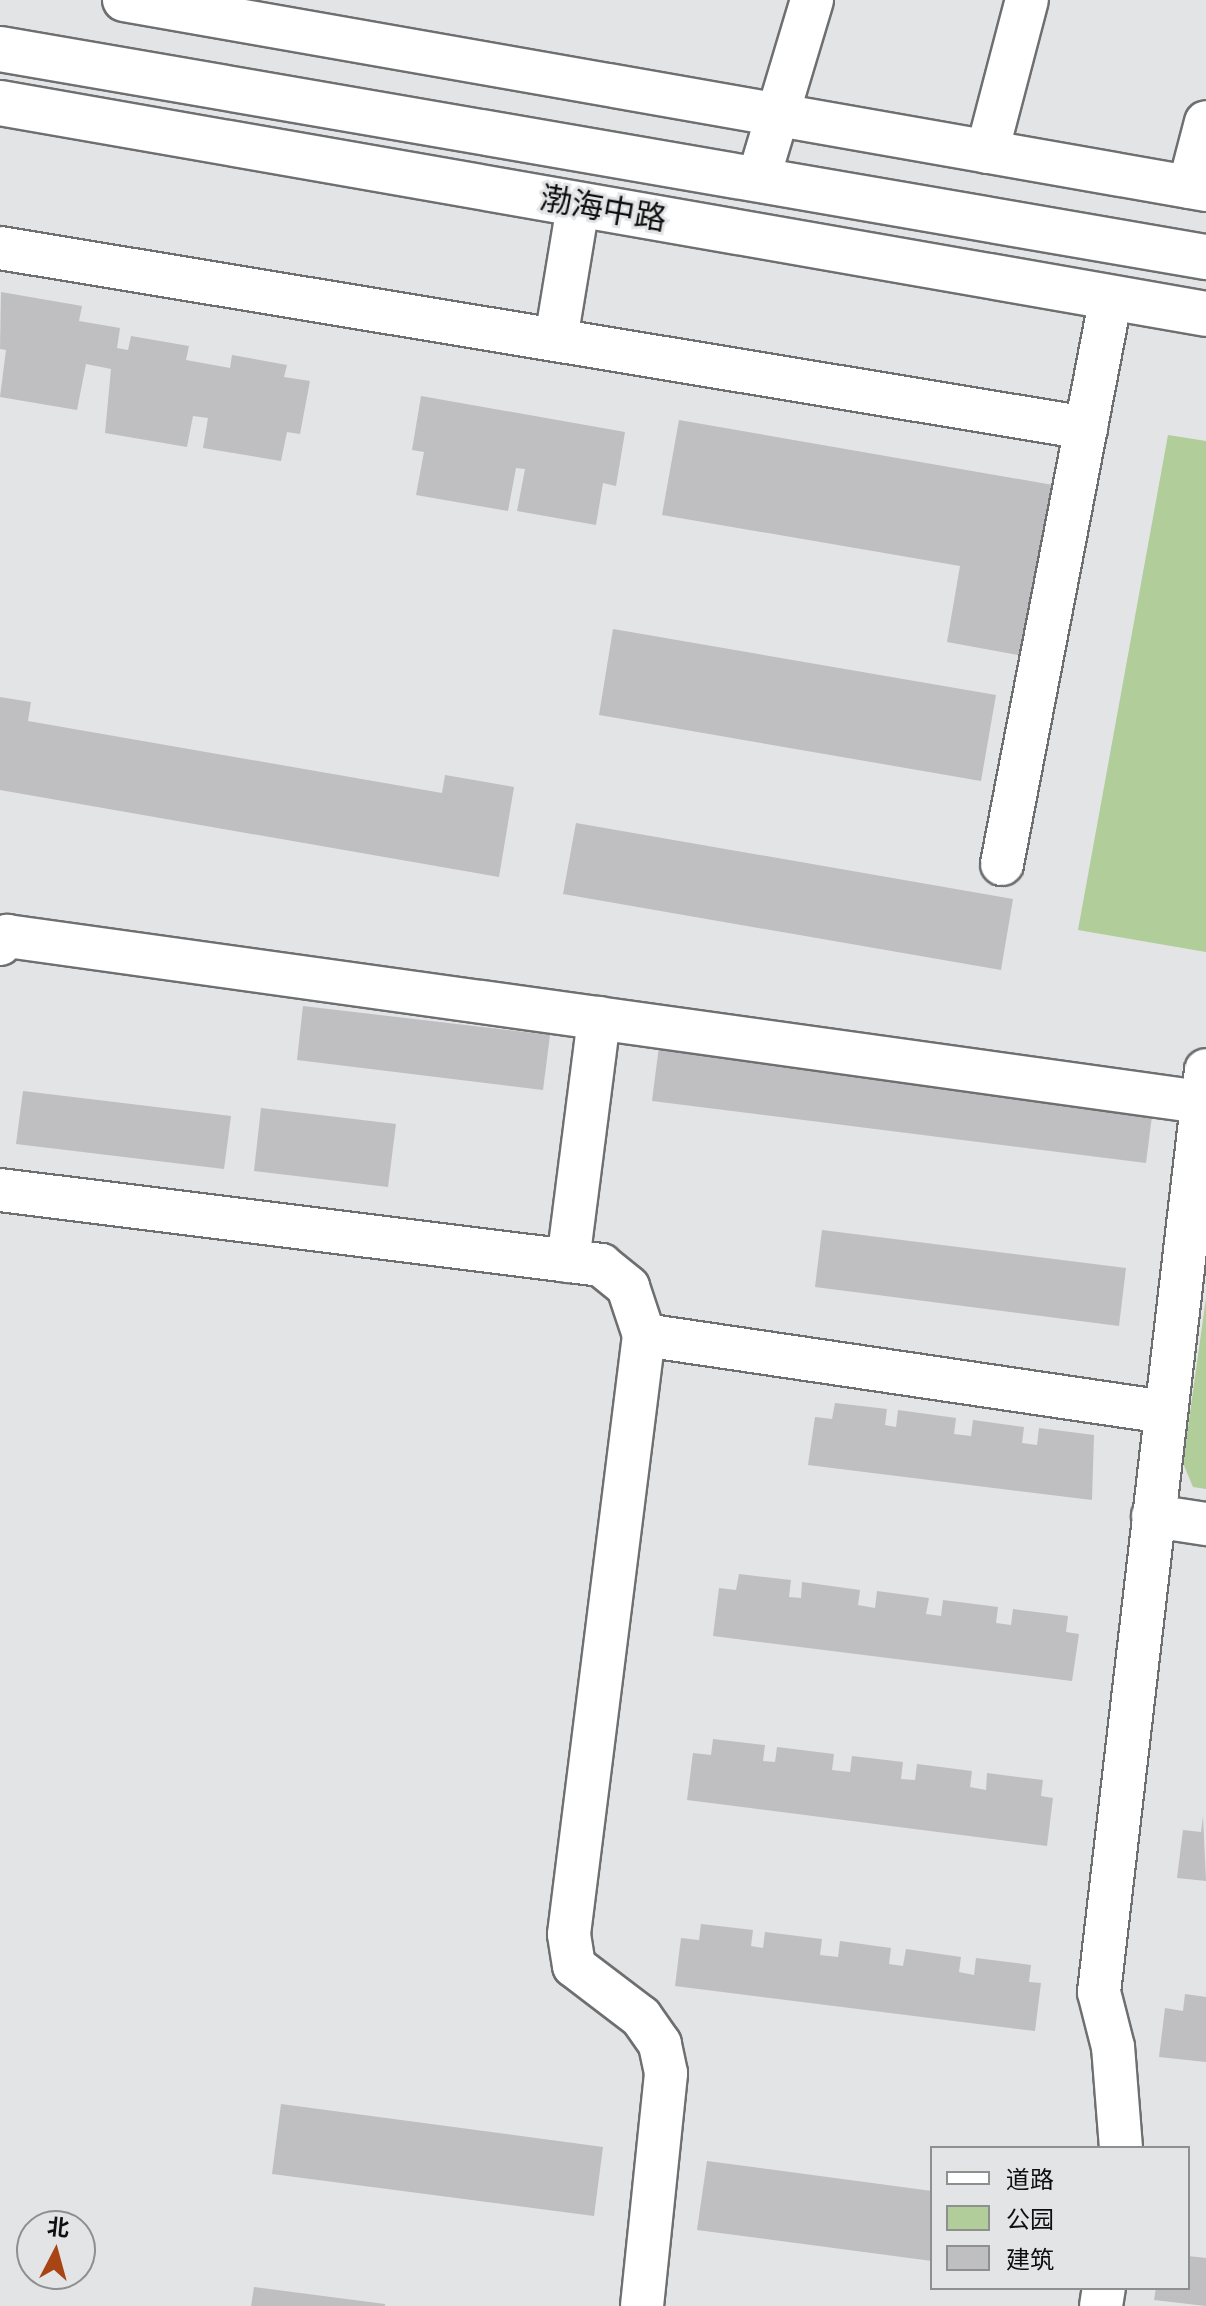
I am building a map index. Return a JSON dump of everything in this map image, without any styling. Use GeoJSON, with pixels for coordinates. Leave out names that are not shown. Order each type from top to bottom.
{"type":"FeatureCollection","features":[{"type":"Feature","properties":{"kind":"main road","name":"渤海中路"},"geometry":{"type":"LineString","coordinates":[[0,49],[1206,257]]}},
{"type":"Feature","properties":{"kind":"main road","name":"渤海中路"},"geometry":{"type":"LineString","coordinates":[[0,103],[1206,314]]}},
{"type":"Feature","properties":{"kind":"street"},"geometry":{"type":"LineString","coordinates":[[124,0],[1197,188],[1206,122]]}},
{"type":"Feature","properties":{"kind":"street"},"geometry":{"type":"LineString","coordinates":[[758,180],[812,0]]}},
{"type":"Feature","properties":{"kind":"street"},"geometry":{"type":"LineString","coordinates":[[987,152],[1027,0]]}},
{"type":"Feature","properties":{"kind":"street"},"geometry":{"type":"LineString","coordinates":[[556,339],[578,206]]}},
{"type":"Feature","properties":{"kind":"street"},"geometry":{"type":"LineString","coordinates":[[0,248],[1086,428]]}},
{"type":"Feature","properties":{"kind":"street"},"geometry":{"type":"LineString","coordinates":[[1002,864],[1111,297]]}},
{"type":"Feature","properties":{"kind":"street"},"geometry":{"type":"LineString","coordinates":[[0,944],[7,936],[599,1018],[1204,1086],[1099,1992],[1113,2047],[1121,2146]]}},
{"type":"Feature","properties":{"kind":"street"},"geometry":{"type":"LineString","coordinates":[[568,1261],[599,1018]]}},
{"type":"Feature","properties":{"kind":"street"},"geometry":{"type":"LineString","coordinates":[[0,1190],[601,1265],[628,1287],[644,1335],[569,1934],[574,1966],[641,2017],[660,2044],[666,2073],[642,2306]]}},
{"type":"Feature","properties":{"kind":"street"},"geometry":{"type":"LineString","coordinates":[[644,1335],[1165,1412]]}},
{"type":"Feature","properties":{"kind":"street"},"geometry":{"type":"LineString","coordinates":[[1153,1516],[1206,1524]]}},
{"type":"Feature","properties":{"kind":"green space"},"geometry":{"type":"Polygon","coordinates":[[[1168,435],[1206,441],[1206,952],[1078,930],[1168,435]]]}},
{"type":"Feature","properties":{"kind":"green space"},"geometry":{"type":"Polygon","coordinates":[[[1206,1298],[1206,1489],[1193,1487],[1183,1463],[1206,1298]]]}},
{"type":"Feature","properties":{"kind":"building"},"geometry":{"type":"Polygon","coordinates":[[[1,292],[82,306],[79,321],[120,328],[117,348],[128,350],[131,336],[189,346],[186,360],[230,368],[232,355],[287,365],[284,377],[310,381],[300,434],[287,432],[281,461],[203,448],[208,418],[193,416],[187,447],[105,433],[111,369],[86,364],[77,410],[0,397],[6,350],[0,349],[1,292]]]}},
{"type":"Feature","properties":{"kind":"building"},"geometry":{"type":"Polygon","coordinates":[[[421,396],[625,432],[616,486],[603,483],[596,525],[517,511],[525,469],[516,468],[508,511],[416,495],[424,452],[412,450],[421,396]]]}},
{"type":"Feature","properties":{"kind":"building"},"geometry":{"type":"Polygon","coordinates":[[[679,420],[1053,485],[1023,656],[947,642],[960,566],[662,515],[679,420]]]}},
{"type":"Feature","properties":{"kind":"building"},"geometry":{"type":"Polygon","coordinates":[[[613,629],[996,695],[981,781],[599,715],[613,629]]]}},
{"type":"Feature","properties":{"kind":"building"},"geometry":{"type":"Polygon","coordinates":[[[0,697],[31,702],[28,721],[442,793],[445,775],[514,787],[499,877],[0,790],[0,697]]]}},
{"type":"Feature","properties":{"kind":"building"},"geometry":{"type":"Polygon","coordinates":[[[576,823],[1013,899],[1001,970],[563,894],[576,823]]]}},
{"type":"Feature","properties":{"kind":"building"},"geometry":{"type":"Polygon","coordinates":[[[303,1006],[550,1035],[543,1090],[297,1060],[303,1006]]]}},
{"type":"Feature","properties":{"kind":"building"},"geometry":{"type":"Polygon","coordinates":[[[659,1046],[1153,1108],[1146,1163],[652,1101],[659,1046]]]}},
{"type":"Feature","properties":{"kind":"building"},"geometry":{"type":"Polygon","coordinates":[[[23,1091],[231,1116],[224,1169],[16,1144],[23,1091]]]}},
{"type":"Feature","properties":{"kind":"building"},"geometry":{"type":"Polygon","coordinates":[[[261,1108],[396,1124],[388,1187],[254,1171],[261,1108]]]}},
{"type":"Feature","properties":{"kind":"building"},"geometry":{"type":"Polygon","coordinates":[[[822,1230],[1126,1268],[1119,1326],[815,1287],[822,1230]]]}},
{"type":"Feature","properties":{"kind":"building"},"geometry":{"type":"Polygon","coordinates":[[[835,1403],[887,1409],[885,1425],[896,1427],[898,1410],[956,1418],[954,1434],[971,1436],[973,1420],[1024,1427],[1022,1443],[1037,1445],[1039,1428],[1094,1435],[1092,1500],[808,1465],[815,1417],[832,1419],[835,1403]]]}},
{"type":"Feature","properties":{"kind":"building"},"geometry":{"type":"Polygon","coordinates":[[[739,1574],[791,1580],[789,1597],[801,1598],[802,1582],[860,1590],[858,1605],[875,1608],[877,1591],[929,1598],[926,1614],[941,1616],[943,1600],[998,1607],[996,1623],[1011,1625],[1013,1609],[1068,1616],[1066,1632],[1079,1634],[1072,1681],[713,1636],[719,1588],[736,1590],[739,1574]]]}},
{"type":"Feature","properties":{"kind":"building"},"geometry":{"type":"Polygon","coordinates":[[[713,1739],[765,1745],[763,1761],[775,1762],[777,1747],[834,1754],[832,1770],[850,1772],[852,1756],[903,1762],[901,1779],[915,1780],[917,1764],[972,1771],[970,1787],[986,1790],[987,1773],[1043,1780],[1041,1796],[1053,1798],[1047,1846],[687,1800],[693,1753],[711,1755],[713,1739]]]}},
{"type":"Feature","properties":{"kind":"building"},"geometry":{"type":"Polygon","coordinates":[[[1203,1816],[1206,1881],[1177,1878],[1183,1830],[1201,1832],[1203,1816]]]}},
{"type":"Feature","properties":{"kind":"building"},"geometry":{"type":"Polygon","coordinates":[[[701,1924],[753,1930],[751,1946],[763,1948],[765,1932],[822,1939],[820,1955],[838,1957],[840,1941],[891,1948],[889,1964],[903,1966],[906,1949],[961,1957],[959,1972],[974,1975],[976,1958],[1031,1965],[1029,1982],[1041,1983],[1035,2031],[675,1986],[681,1938],[699,1940],[701,1924]]]}},
{"type":"Feature","properties":{"kind":"building"},"geometry":{"type":"Polygon","coordinates":[[[1185,1994],[1206,1997],[1206,2062],[1159,2057],[1165,2008],[1183,2011],[1185,1994]]]}},
{"type":"Feature","properties":{"kind":"building"},"geometry":{"type":"Polygon","coordinates":[[[281,2104],[603,2147],[594,2216],[272,2174],[281,2104]]]}},
{"type":"Feature","properties":{"kind":"building"},"geometry":{"type":"Polygon","coordinates":[[[707,2161],[930,2191],[930,2261],[697,2230],[707,2161]]]}},
{"type":"Feature","properties":{"kind":"building"},"geometry":{"type":"Polygon","coordinates":[[[1190,2256],[1206,2258],[1206,2306],[1154,2300],[1156,2290],[1190,2290],[1190,2256]]]}},
{"type":"Feature","properties":{"kind":"building"},"geometry":{"type":"Polygon","coordinates":[[[254,2287],[385,2304],[385,2306],[251,2306],[254,2287]]]}}]}
